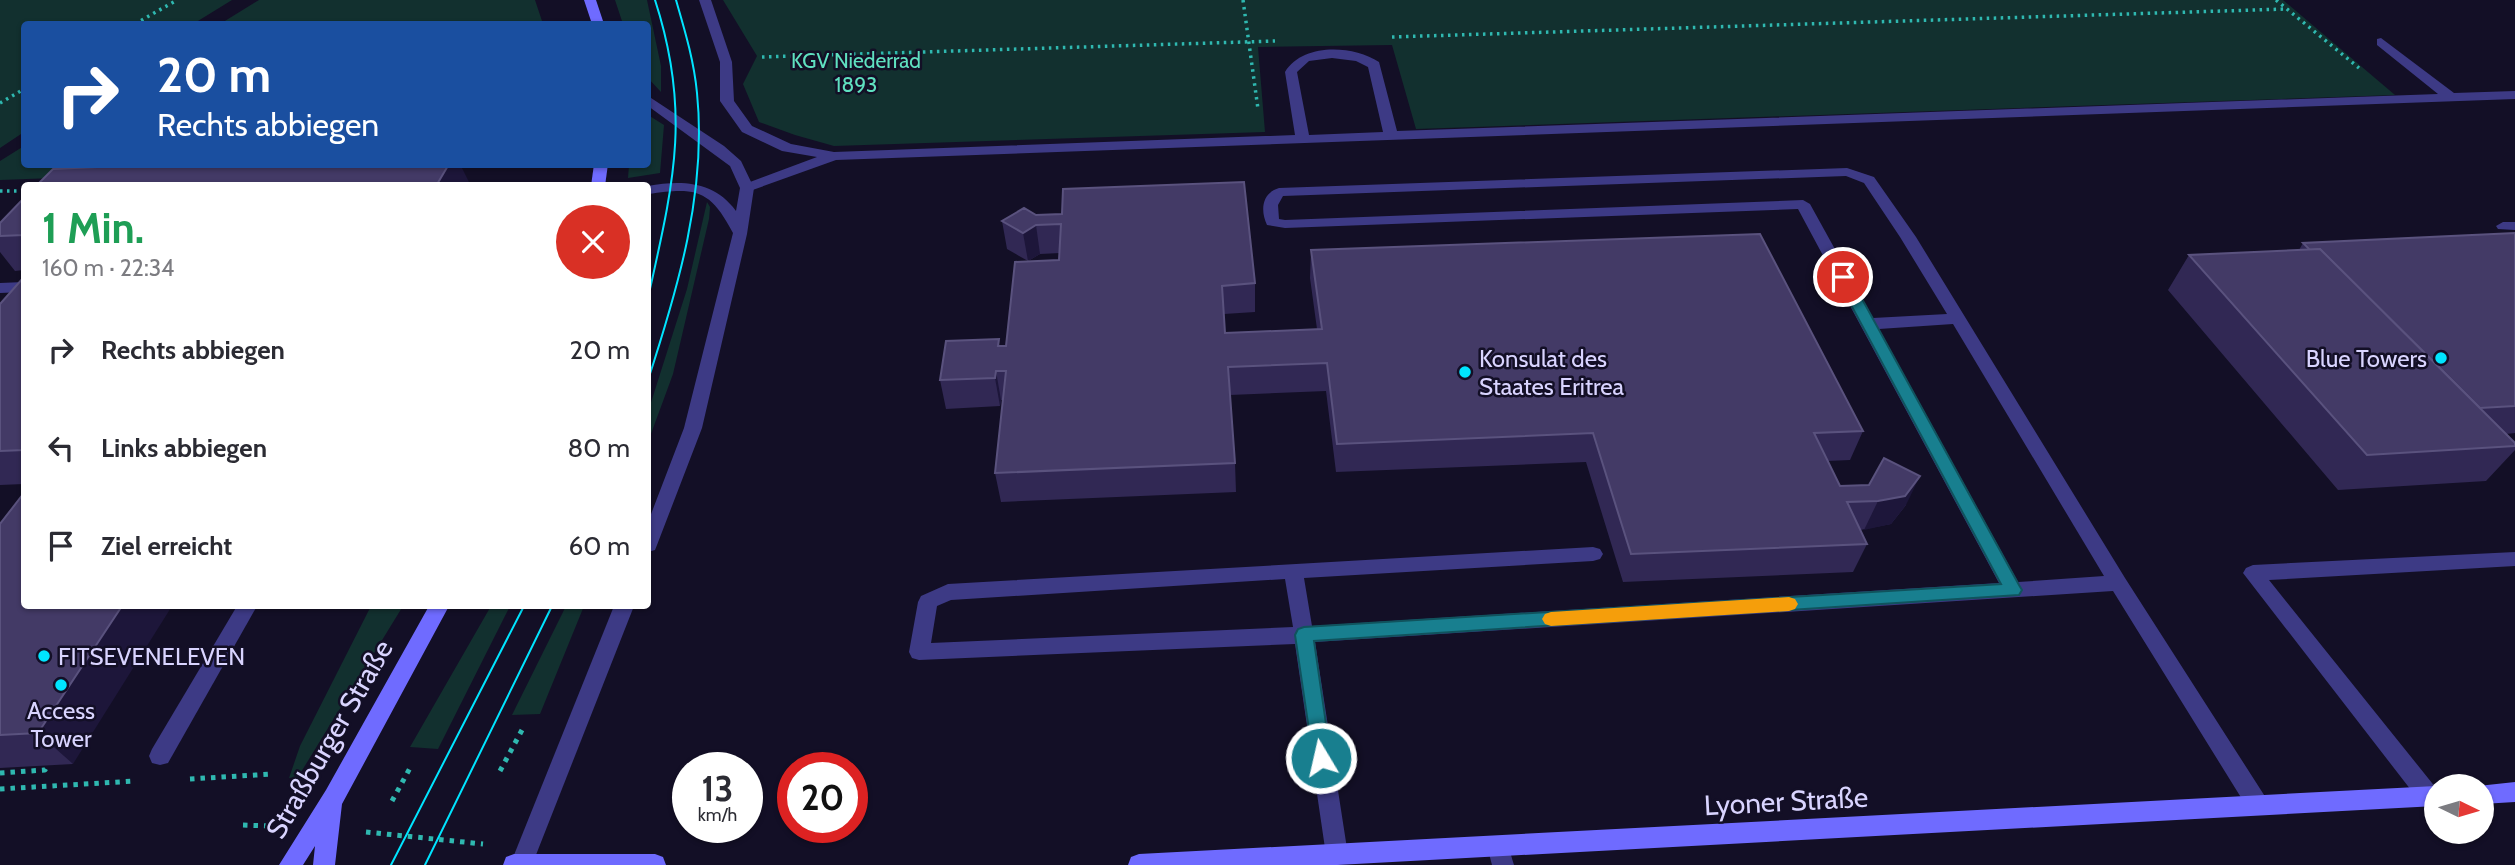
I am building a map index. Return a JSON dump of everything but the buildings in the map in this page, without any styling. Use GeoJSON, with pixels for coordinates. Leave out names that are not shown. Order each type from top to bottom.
{"type":"FeatureCollection","features":[{"type":"Feature","properties":{"kind":"main road"},"geometry":{"type":"LineString","coordinates":[[590,0],[597,21]]}},
{"type":"Feature","properties":{"kind":"main road","name":"Straßburger Straße"},"geometry":{"type":"LineString","coordinates":[[290,865],[321,828],[334,797],[437,609]]}},
{"type":"Feature","properties":{"kind":"main road"},"geometry":{"type":"LineString","coordinates":[[2494,793],[2515,792]]}},
{"type":"Feature","properties":{"kind":"main road","name":"Lyoner Straße"},"geometry":{"type":"LineString","coordinates":[[1139,865],[1337,855],[1501,855],[2424,796]]}},
{"type":"Feature","properties":{"kind":"main road","name":"Straßburger Straße"},"geometry":{"type":"LineString","coordinates":[[321,828],[324,865]]}},
{"type":"Feature","properties":{"kind":"main road"},"geometry":{"type":"LineString","coordinates":[[521,860],[655,865]]}},
{"type":"Feature","properties":{"kind":"street"},"geometry":{"type":"LineString","coordinates":[[705,0],[726,62],[727,101],[747,129],[787,148],[834,156],[2515,95]]}},
{"type":"Feature","properties":{"kind":"street"},"geometry":{"type":"LineString","coordinates":[[2381,42],[2450,97]]}},
{"type":"Feature","properties":{"kind":"street"},"geometry":{"type":"LineString","coordinates":[[1303,139],[1291,72],[1298,62],[1308,56],[1355,55],[1367,58],[1374,65],[1391,136]]}},
{"type":"Feature","properties":{"kind":"street"},"geometry":{"type":"LineString","coordinates":[[651,102],[719,149],[743,175],[747,188],[740,234],[693,428],[651,537]]}},
{"type":"Feature","properties":{"kind":"street"},"geometry":{"type":"LineString","coordinates":[[747,188],[834,156]]}},
{"type":"Feature","properties":{"kind":"street"},"geometry":{"type":"LineString","coordinates":[[1803,204],[1285,224],[1272,222],[1269,203],[1279,192],[1847,172],[1869,180],[1958,319],[2118,583],[2258,805]]}},
{"type":"Feature","properties":{"kind":"street"},"geometry":{"type":"LineString","coordinates":[[1788,174],[2013,590]]}},
{"type":"Feature","properties":{"kind":"street"},"geometry":{"type":"LineString","coordinates":[[651,189],[673,185],[695,186],[721,200],[731,211],[740,234]]}},
{"type":"Feature","properties":{"kind":"street"},"geometry":{"type":"LineString","coordinates":[[0,288],[21,287]]}},
{"type":"Feature","properties":{"kind":"street"},"geometry":{"type":"LineString","coordinates":[[1868,324],[1958,319]]}},
{"type":"Feature","properties":{"kind":"street"},"geometry":{"type":"LineString","coordinates":[[1593,554],[948,592],[928,602],[919,652],[1304,635],[2118,583]]}},
{"type":"Feature","properties":{"kind":"street"},"geometry":{"type":"LineString","coordinates":[[2424,785],[2253,573],[2515,559]]}},
{"type":"Feature","properties":{"kind":"street"},"geometry":{"type":"LineString","coordinates":[[1293,571],[1337,855]]}},
{"type":"Feature","properties":{"kind":"street"},"geometry":{"type":"LineString","coordinates":[[160,756],[245,609]]}},
{"type":"Feature","properties":{"kind":"street"},"geometry":{"type":"LineString","coordinates":[[521,860],[623,609]]}},
{"type":"Feature","properties":{"kind":"path"},"geometry":{"type":"LineString","coordinates":[[140,21],[177,0]]}},
{"type":"Feature","properties":{"kind":"path"},"geometry":{"type":"LineString","coordinates":[[1243,0],[1263,141]]}},
{"type":"Feature","properties":{"kind":"path"},"geometry":{"type":"LineString","coordinates":[[2276,0],[2396,99]]}},
{"type":"Feature","properties":{"kind":"path"},"geometry":{"type":"LineString","coordinates":[[1387,37],[2286,9]]}},
{"type":"Feature","properties":{"kind":"path"},"geometry":{"type":"LineString","coordinates":[[762,57],[1277,41]]}},
{"type":"Feature","properties":{"kind":"path"},"geometry":{"type":"LineString","coordinates":[[0,103],[21,91]]}},
{"type":"Feature","properties":{"kind":"path"},"geometry":{"type":"LineString","coordinates":[[0,191],[21,191]]}},
{"type":"Feature","properties":{"kind":"path"},"geometry":{"type":"LineString","coordinates":[[500,771],[522,730]]}},
{"type":"Feature","properties":{"kind":"path"},"geometry":{"type":"LineString","coordinates":[[0,773],[45,770],[48,765]]}},
{"type":"Feature","properties":{"kind":"path"},"geometry":{"type":"LineString","coordinates":[[392,801],[410,768]]}},
{"type":"Feature","properties":{"kind":"path"},"geometry":{"type":"LineString","coordinates":[[186,779],[272,774]]}},
{"type":"Feature","properties":{"kind":"path"},"geometry":{"type":"LineString","coordinates":[[0,789],[145,781]]}},
{"type":"Feature","properties":{"kind":"path"},"geometry":{"type":"LineString","coordinates":[[243,825],[321,828],[521,860]]}},
{"type":"Feature","properties":{"kind":"green space"},"geometry":{"type":"Polygon","coordinates":[[[0,0],[232,0],[198,21],[21,21],[21,134],[0,148],[0,0]]]}},
{"type":"Feature","properties":{"kind":"green space"},"geometry":{"type":"Polygon","coordinates":[[[259,0],[535,0],[542,21],[225,21],[259,0]]]}},
{"type":"Feature","properties":{"kind":"green space"},"geometry":{"type":"Polygon","coordinates":[[[615,0],[647,0],[661,66],[661,92],[651,81],[651,21],[622,21],[615,0]]]}},
{"type":"Feature","properties":{"kind":"green space","name":"KGV Niederrad 1893"},"geometry":{"type":"Polygon","coordinates":[[[723,0],[2283,0],[2395,95],[1416,129],[1392,45],[1258,47],[1265,132],[834,146],[759,122],[743,84],[757,56],[723,0]]]}},
{"type":"Feature","properties":{"kind":"green space"},"geometry":{"type":"Polygon","coordinates":[[[651,117],[664,125],[660,173],[628,178],[629,168],[651,168],[651,117]]]}},
{"type":"Feature","properties":{"kind":"green space"},"geometry":{"type":"Polygon","coordinates":[[[21,148],[21,168],[322,168],[0,180],[0,161],[21,148]]]}},
{"type":"Feature","properties":{"kind":"green space"},"geometry":{"type":"Polygon","coordinates":[[[707,202],[710,207],[709,219],[673,374],[651,434],[651,403],[687,289],[707,202]]]}},
{"type":"Feature","properties":{"kind":"green space"},"geometry":{"type":"Polygon","coordinates":[[[369,609],[401,609],[298,777],[289,778],[300,746],[369,609]]]}},
{"type":"Feature","properties":{"kind":"green space"},"geometry":{"type":"Polygon","coordinates":[[[489,609],[508,609],[438,749],[410,747],[489,609]]]}},
{"type":"Feature","properties":{"kind":"green space"},"geometry":{"type":"Polygon","coordinates":[[[565,609],[583,609],[540,714],[512,715],[565,609]]]}},
{"type":"Feature","properties":{"kind":"tram line"},"geometry":{"type":"LineString","coordinates":[[651,284],[671,184],[676,115],[673,79],[655,0]]}},
{"type":"Feature","properties":{"kind":"tram line"},"geometry":{"type":"LineString","coordinates":[[651,370],[688,239],[698,166],[696,81],[676,0]]}},
{"type":"Feature","properties":{"kind":"tram line"},"geometry":{"type":"LineString","coordinates":[[391,865],[522,609]]}},
{"type":"Feature","properties":{"kind":"tram line"},"geometry":{"type":"LineString","coordinates":[[425,865],[551,609]]}},
{"type":"Feature","properties":{"kind":"slow traffic"},"geometry":{"type":"LineString","coordinates":[[1551,619],[1789,604]]}},
{"type":"Feature","properties":{"kind":"place","name":"Blue Towers"},"geometry":{"type":"Point","coordinates":[2441,358]}},
{"type":"Feature","properties":{"kind":"place","name":"Konsulat des Staates Eritrea"},"geometry":{"type":"Point","coordinates":[1465,372]}},
{"type":"Feature","properties":{"kind":"place","name":"FITSEVENELEVEN"},"geometry":{"type":"Point","coordinates":[44,656]}},
{"type":"Feature","properties":{"kind":"place","name":"Access Tower"},"geometry":{"type":"Point","coordinates":[61,685]}},
{"type":"Feature","properties":{"kind":"route"},"geometry":{"type":"LineString","coordinates":[[1321,758],[1304,635],[2013,590],[1843,277]]}}]}
